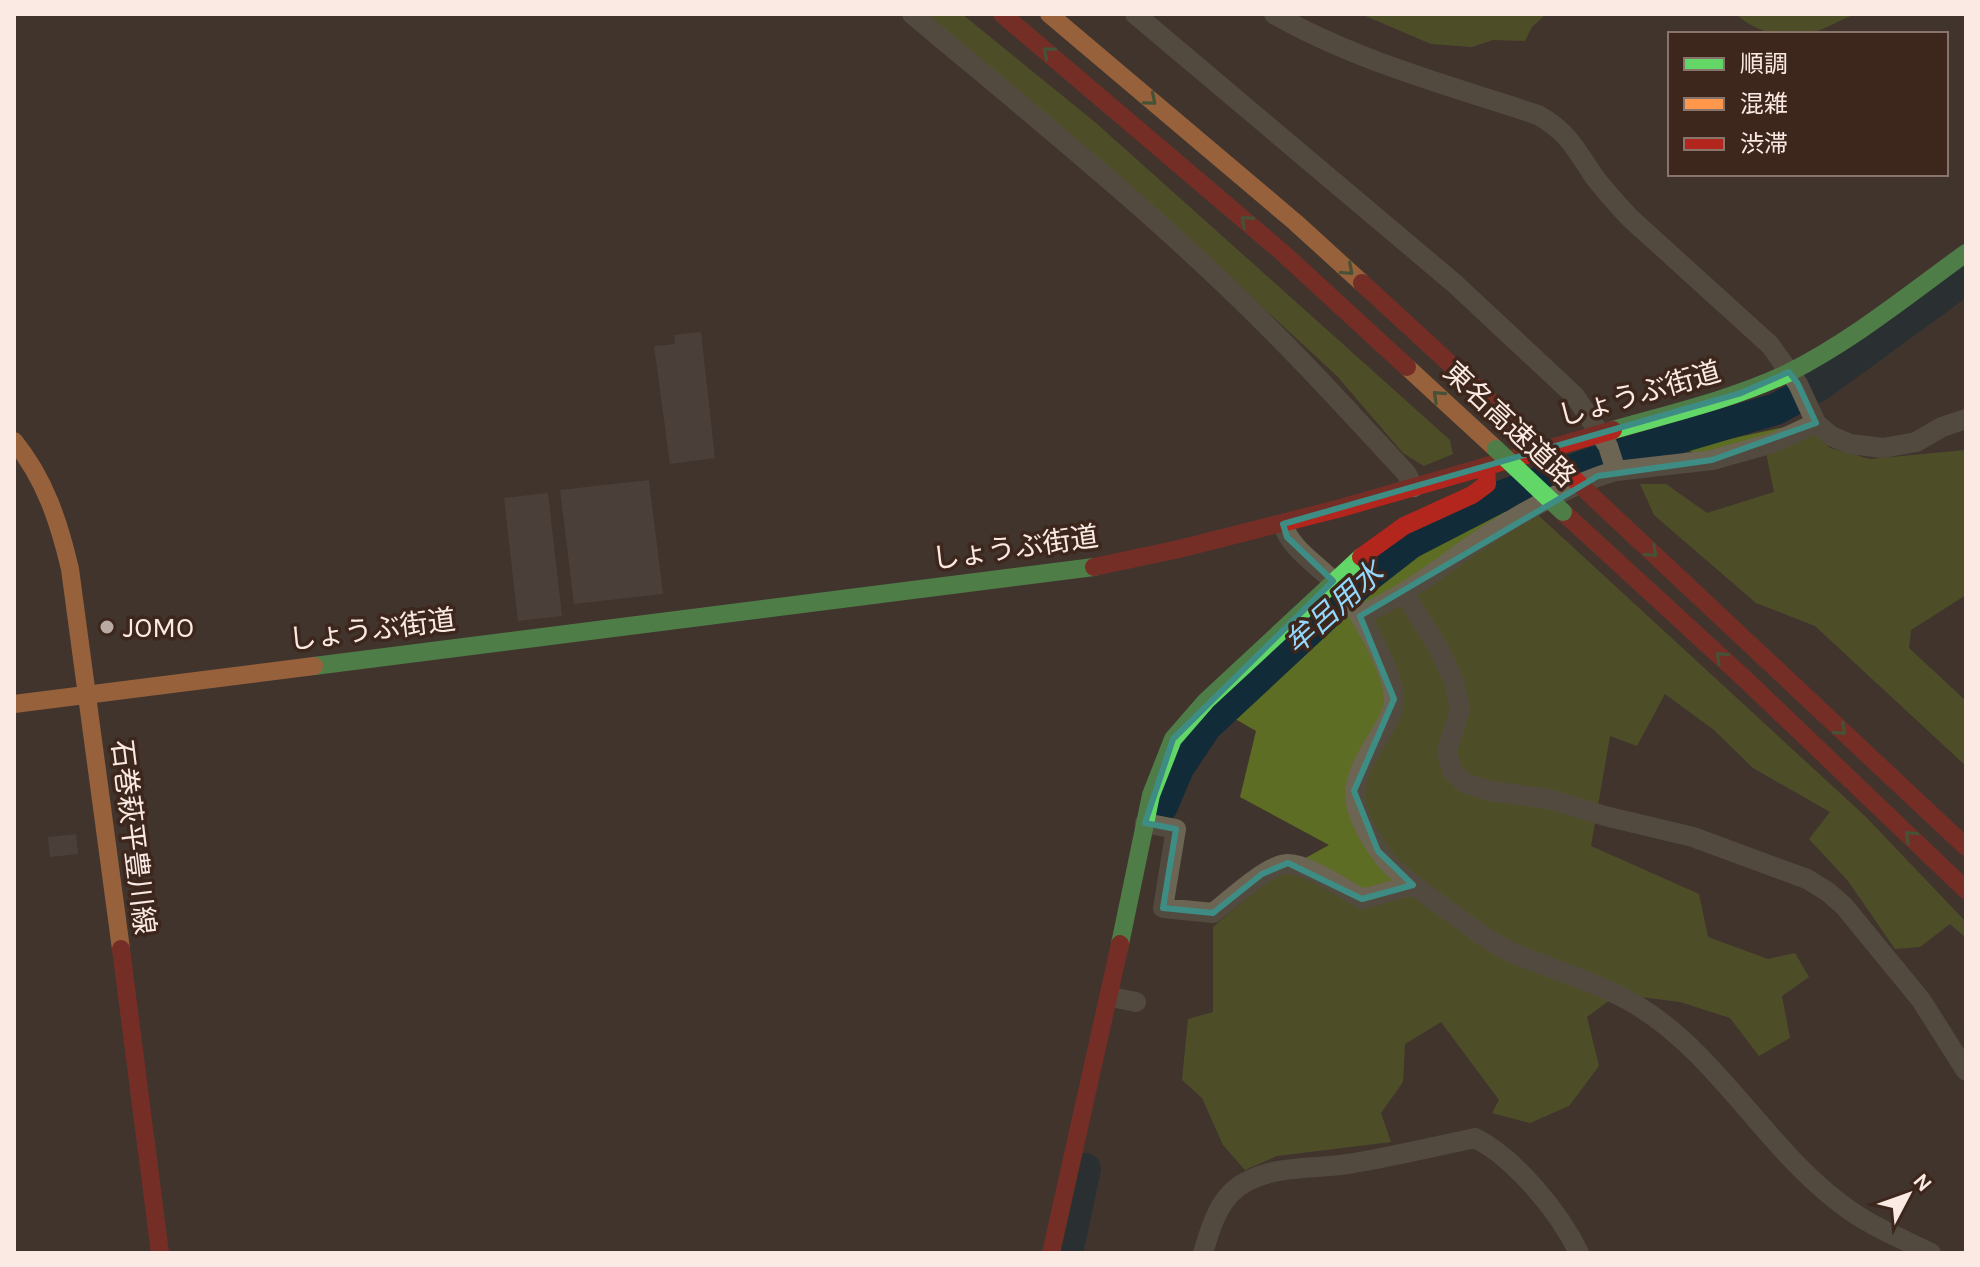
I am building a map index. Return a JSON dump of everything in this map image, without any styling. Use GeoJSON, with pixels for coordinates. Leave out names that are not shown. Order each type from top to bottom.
{"type":"FeatureCollection","features":[{"type":"Feature","properties":{"kind":"main road","name":"東名高速道路"},"geometry":{"type":"LineString","coordinates":[[1002,14],[1283,253],[1746,680],[1966,890]]}},
{"type":"Feature","properties":{"kind":"main road","name":"東名高速道路"},"geometry":{"type":"LineString","coordinates":[[1049,14],[1295,222],[1531,438],[1966,847]]}},
{"type":"Feature","properties":{"kind":"main road","name":"しょうぶ街道"},"geometry":{"type":"LineString","coordinates":[[14,704],[1098,566],[1184,549],[1283,524],[1486,466],[1609,453],[1741,393],[1793,378],[1966,253]]}},
{"type":"Feature","properties":{"kind":"main road","name":"石巻萩平豊川線"},"geometry":{"type":"LineString","coordinates":[[14,441],[43,486],[65,545],[74,588],[160,1253]]}},
{"type":"Feature","properties":{"kind":"main road"},"geometry":{"type":"LineString","coordinates":[[1051,1253],[1109,997],[1156,825],[1151,795],[1173,739],[1187,722],[1374,546],[1404,526],[1487,484],[1486,466]]}},
{"type":"Feature","properties":{"kind":"street"},"geometry":{"type":"LineString","coordinates":[[912,14],[1054,133],[1280,339],[1406,473],[1414,487]]}},
{"type":"Feature","properties":{"kind":"street"},"geometry":{"type":"LineString","coordinates":[[1135,14],[1454,283],[1575,396],[1609,453]]}},
{"type":"Feature","properties":{"kind":"street"},"geometry":{"type":"LineString","coordinates":[[1274,14],[1368,57],[1538,115],[1557,126],[1621,208],[1770,345],[1793,378],[1813,417],[1831,436],[1850,444],[1883,448],[1916,442],[1942,427],[1966,419]]}},
{"type":"Feature","properties":{"kind":"street"},"geometry":{"type":"LineString","coordinates":[[1609,453],[1712,460],[1773,443],[1813,417]]}},
{"type":"Feature","properties":{"kind":"street"},"geometry":{"type":"LineString","coordinates":[[1358,613],[1404,593],[1520,517],[1598,476],[1609,453]]}},
{"type":"Feature","properties":{"kind":"street"},"geometry":{"type":"LineString","coordinates":[[1283,524],[1287,537],[1336,584],[1358,613],[1387,672],[1394,699],[1389,718],[1358,772],[1354,791],[1359,816],[1378,851],[1413,885],[1487,938],[1513,953],[1637,1006],[1693,1049],[1775,1142],[1840,1204],[1870,1224],[1931,1253]]}},
{"type":"Feature","properties":{"kind":"street"},"geometry":{"type":"LineString","coordinates":[[1404,593],[1439,649],[1454,681],[1460,709],[1447,751],[1452,771],[1465,783],[1490,791],[1549,799],[1693,837],[1807,879],[1844,906],[1921,1000],[1966,1071]]}},
{"type":"Feature","properties":{"kind":"street"},"geometry":{"type":"LineString","coordinates":[[1156,825],[1176,829],[1163,908],[1213,913],[1262,874],[1288,863],[1310,870],[1362,899],[1413,885]]}},
{"type":"Feature","properties":{"kind":"street"},"geometry":{"type":"LineString","coordinates":[[1203,1253],[1212,1223],[1222,1204],[1244,1182],[1271,1172],[1348,1164],[1475,1138],[1492,1146],[1549,1204],[1568,1230],[1579,1253]]}},
{"type":"Feature","properties":{"kind":"highlighted area"},"geometry":{"type":"Polygon","coordinates":[[[1789,372],[1798,384],[1816,423],[1712,460],[1598,476],[1360,616],[1394,699],[1354,791],[1378,851],[1413,885],[1362,899],[1288,863],[1262,874],[1213,913],[1163,908],[1176,829],[1145,823],[1173,739],[1333,581],[1287,537],[1283,524],[1741,393],[1789,372]]]}},
{"type":"Feature","properties":{"kind":"green space"},"geometry":{"type":"Polygon","coordinates":[[[927,14],[962,14],[1096,123],[1450,440],[1453,454],[1424,466],[1403,453],[1337,376],[1152,205],[927,14]]]}},
{"type":"Feature","properties":{"kind":"green space"},"geometry":{"type":"Polygon","coordinates":[[[1361,14],[1546,14],[1532,27],[1525,41],[1493,40],[1472,47],[1431,44],[1361,14]]]}},
{"type":"Feature","properties":{"kind":"green space"},"geometry":{"type":"Polygon","coordinates":[[[1736,14],[1855,14],[1814,32],[1771,32],[1736,14]]]}},
{"type":"Feature","properties":{"kind":"green space"},"geometry":{"type":"Polygon","coordinates":[[[1803,423],[1830,448],[1870,459],[1966,450],[1966,595],[1911,630],[1909,648],[1966,701],[1966,766],[1815,626],[1756,603],[1654,515],[1640,484],[1666,484],[1707,513],[1774,492],[1765,448],[1702,455],[1683,449],[1803,423]]]}},
{"type":"Feature","properties":{"kind":"green space"},"geometry":{"type":"Polygon","coordinates":[[[1525,503],[1866,817],[1966,922],[1966,938],[1950,924],[1920,947],[1895,949],[1848,881],[1809,839],[1830,812],[1753,768],[1714,730],[1665,694],[1637,746],[1610,736],[1591,846],[1699,894],[1708,937],[1768,959],[1795,953],[1809,977],[1782,996],[1790,1038],[1759,1056],[1730,1018],[1680,1002],[1618,994],[1587,1017],[1599,1066],[1569,1106],[1530,1123],[1492,1113],[1499,1100],[1441,1022],[1405,1044],[1403,1082],[1381,1113],[1391,1142],[1277,1156],[1245,1170],[1223,1145],[1202,1098],[1182,1080],[1188,1019],[1213,1012],[1213,927],[1271,877],[1329,845],[1240,797],[1256,731],[1230,716],[1330,623],[1407,561],[1486,515],[1525,503]]]}},
{"type":"Feature","properties":{"kind":"building"},"geometry":{"type":"Polygon","coordinates":[[[701,332],[715,458],[670,464],[654,346],[675,344],[674,335],[701,332]]]}},
{"type":"Feature","properties":{"kind":"building"},"geometry":{"type":"Polygon","coordinates":[[[649,480],[663,594],[574,604],[560,490],[649,480]]]}},
{"type":"Feature","properties":{"kind":"building"},"geometry":{"type":"Polygon","coordinates":[[[548,493],[562,616],[518,621],[504,498],[548,493]]]}},
{"type":"Feature","properties":{"kind":"building"},"geometry":{"type":"Polygon","coordinates":[[[76,834],[78,854],[50,857],[48,837],[76,834]]]}},
{"type":"Feature","properties":{"kind":"waterway","name":"牟呂用水"},"geometry":{"type":"LineString","coordinates":[[1162,806],[1178,768],[1206,726],[1365,578],[1410,543],[1497,498],[1592,463],[1776,409],[1818,386],[1966,278]]}},
{"type":"Feature","properties":{"kind":"waterway","name":"牟呂用水"},"geometry":{"type":"LineString","coordinates":[[1067,1253],[1085,1169]]}},
{"type":"Feature","properties":{"kind":"traffic: fast"},"geometry":{"type":"LineString","coordinates":[[1613,430],[1724,398],[1788,373],[1857,332],[1966,253]]}},
{"type":"Feature","properties":{"kind":"traffic: fast"},"geometry":{"type":"LineString","coordinates":[[1496,449],[1563,512]]}},
{"type":"Feature","properties":{"kind":"traffic: fast"},"geometry":{"type":"LineString","coordinates":[[1120,944],[1151,795],[1173,739],[1206,701],[1361,557]]}},
{"type":"Feature","properties":{"kind":"traffic: fast"},"geometry":{"type":"LineString","coordinates":[[314,666],[1094,567]]}},
{"type":"Feature","properties":{"kind":"traffic: slow"},"geometry":{"type":"LineString","coordinates":[[1049,14],[1295,222],[1362,283]]}},
{"type":"Feature","properties":{"kind":"traffic: slow"},"geometry":{"type":"LineString","coordinates":[[1407,367],[1496,449]]}},
{"type":"Feature","properties":{"kind":"traffic: slow"},"geometry":{"type":"LineString","coordinates":[[14,441],[34,470],[50,502],[70,569],[121,949]]}},
{"type":"Feature","properties":{"kind":"traffic: slow"},"geometry":{"type":"LineString","coordinates":[[14,704],[314,666]]}},
{"type":"Feature","properties":{"kind":"traffic: jam"},"geometry":{"type":"LineString","coordinates":[[1002,14],[1283,253],[1407,367]]}},
{"type":"Feature","properties":{"kind":"traffic: jam"},"geometry":{"type":"LineString","coordinates":[[1362,283],[1531,438]]}},
{"type":"Feature","properties":{"kind":"traffic: jam"},"geometry":{"type":"LineString","coordinates":[[1094,567],[1341,508],[1613,430]]}},
{"type":"Feature","properties":{"kind":"traffic: jam"},"geometry":{"type":"LineString","coordinates":[[1531,438],[1595,499]]}},
{"type":"Feature","properties":{"kind":"traffic: jam"},"geometry":{"type":"LineString","coordinates":[[1361,557],[1404,526],[1472,495],[1487,484],[1486,466]]}},
{"type":"Feature","properties":{"kind":"traffic: jam"},"geometry":{"type":"LineString","coordinates":[[1595,499],[1966,847]]}},
{"type":"Feature","properties":{"kind":"traffic: jam"},"geometry":{"type":"LineString","coordinates":[[1563,512],[1746,680],[1966,890]]}},
{"type":"Feature","properties":{"kind":"traffic: jam"},"geometry":{"type":"LineString","coordinates":[[1051,1253],[1120,944]]}},
{"type":"Feature","properties":{"kind":"traffic: jam"},"geometry":{"type":"LineString","coordinates":[[121,949],[160,1253]]}},
{"type":"Feature","properties":{"kind":"place","name":"JOMO"},"geometry":{"type":"Point","coordinates":[107,627]}}]}
